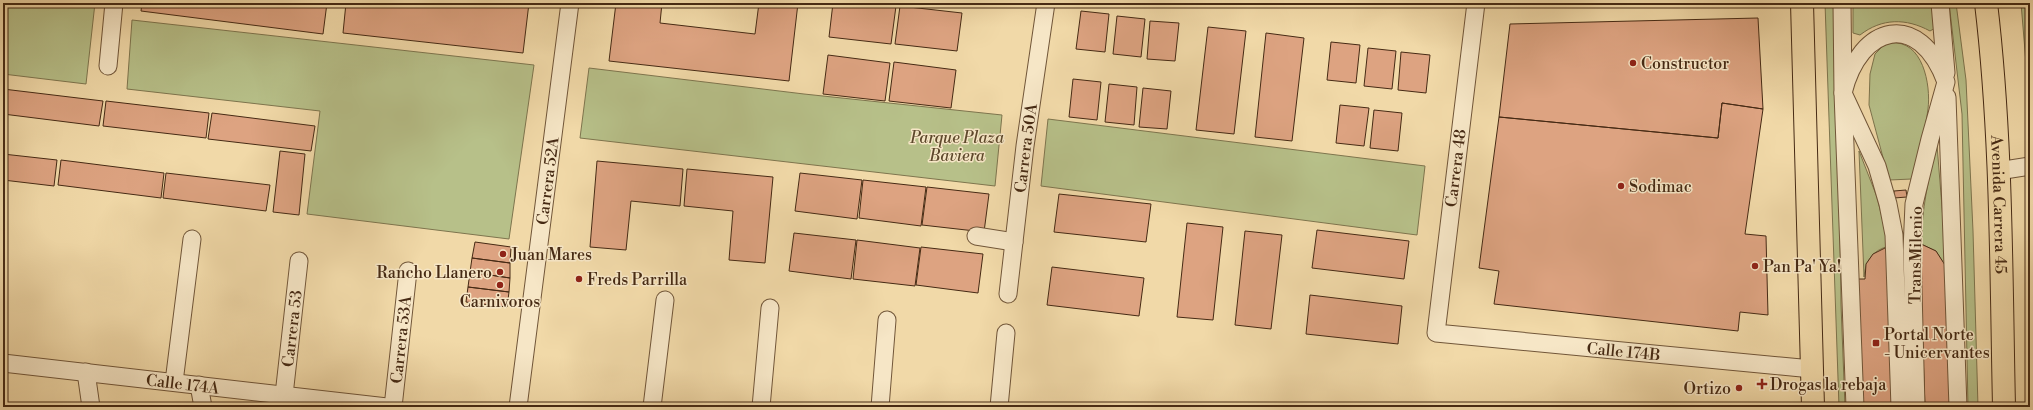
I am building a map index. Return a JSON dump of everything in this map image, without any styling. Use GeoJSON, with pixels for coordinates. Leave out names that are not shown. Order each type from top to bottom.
{"type":"FeatureCollection","features":[{"type":"Feature","properties":{"kind":"highway"},"geometry":{"type":"LineString","coordinates":[[1802,3],[1813,407]]}},
{"type":"Feature","properties":{"kind":"highway","name":"Avenida Carrera 45"},"geometry":{"type":"LineString","coordinates":[[1986,3],[1993,63],[1998,171],[2004,407]]}},
{"type":"Feature","properties":{"kind":"street"},"geometry":{"type":"LineString","coordinates":[[108,66],[114,3]]}},
{"type":"Feature","properties":{"kind":"street","name":"Carrera 52A"},"geometry":{"type":"LineString","coordinates":[[518,407],[570,3]]}},
{"type":"Feature","properties":{"kind":"street","name":"Carrera 50A"},"geometry":{"type":"LineString","coordinates":[[1008,294],[1029,118],[1046,3]]}},
{"type":"Feature","properties":{"kind":"street","name":"Carrera 48"},"geometry":{"type":"LineString","coordinates":[[1436,333],[1476,3]]}},
{"type":"Feature","properties":{"kind":"street","name":"TransMilenio"},"geometry":{"type":"LineString","coordinates":[[1842,3],[1843,93],[1855,407]]}},
{"type":"Feature","properties":{"kind":"street","name":"TransMilenio"},"geometry":{"type":"LineString","coordinates":[[1940,3],[1946,82],[1958,407]]}},
{"type":"Feature","properties":{"kind":"street","name":"TransMilenio"},"geometry":{"type":"LineString","coordinates":[[1900,407],[1894,235],[1888,204],[1877,166],[1843,93],[1850,72],[1860,55],[1874,41],[1892,33],[1910,37],[1927,48],[1936,60],[1946,82],[1914,204],[1912,250],[1916,407]]}},
{"type":"Feature","properties":{"kind":"street"},"geometry":{"type":"LineString","coordinates":[[1998,171],[2030,166]]}},
{"type":"Feature","properties":{"kind":"street"},"geometry":{"type":"LineString","coordinates":[[976,236],[1014,242]]}},
{"type":"Feature","properties":{"kind":"street"},"geometry":{"type":"LineString","coordinates":[[174,382],[192,239]]}},
{"type":"Feature","properties":{"kind":"street","name":"Carrera 53"},"geometry":{"type":"LineString","coordinates":[[284,395],[299,261]]}},
{"type":"Feature","properties":{"kind":"street","name":"Carrera 53A"},"geometry":{"type":"LineString","coordinates":[[393,407],[408,271]]}},
{"type":"Feature","properties":{"kind":"street"},"geometry":{"type":"LineString","coordinates":[[652,407],[665,300]]}},
{"type":"Feature","properties":{"kind":"street"},"geometry":{"type":"LineString","coordinates":[[762,407],[770,308]]}},
{"type":"Feature","properties":{"kind":"street"},"geometry":{"type":"LineString","coordinates":[[880,407],[887,320]]}},
{"type":"Feature","properties":{"kind":"street"},"geometry":{"type":"LineString","coordinates":[[999,407],[1006,333]]}},
{"type":"Feature","properties":{"kind":"street","name":"Calle 174B"},"geometry":{"type":"LineString","coordinates":[[1436,333],[1812,369]]}},
{"type":"Feature","properties":{"kind":"street","name":"Calle 174A"},"geometry":{"type":"LineString","coordinates":[[3,363],[284,395],[313,403],[387,407]]}},
{"type":"Feature","properties":{"kind":"street"},"geometry":{"type":"LineString","coordinates":[[86,372],[91,407]]}},
{"type":"Feature","properties":{"kind":"street"},"geometry":{"type":"LineString","coordinates":[[199,385],[202,407]]}},
{"type":"Feature","properties":{"kind":"green space"},"geometry":{"type":"Polygon","coordinates":[[[3,3],[95,3],[86,84],[3,74],[3,3]]]}},
{"type":"Feature","properties":{"kind":"green space"},"geometry":{"type":"Polygon","coordinates":[[[1825,3],[1837,3],[1841,305],[1845,407],[1839,407],[1825,3]]]}},
{"type":"Feature","properties":{"kind":"green space"},"geometry":{"type":"Polygon","coordinates":[[[1853,3],[1933,3],[1937,27],[1930,31],[1912,24],[1894,22],[1877,25],[1860,35],[1853,33],[1853,3]]]}},
{"type":"Feature","properties":{"kind":"green space"},"geometry":{"type":"Polygon","coordinates":[[[1949,3],[1956,3],[1966,80],[1973,231],[1978,407],[1968,407],[1962,114],[1949,3]]]}},
{"type":"Feature","properties":{"kind":"green space"},"geometry":{"type":"Polygon","coordinates":[[[2021,3],[2030,3],[2030,111],[2021,3]]]}},
{"type":"Feature","properties":{"kind":"green space"},"geometry":{"type":"Polygon","coordinates":[[[132,20],[534,65],[509,239],[307,214],[320,111],[127,89],[132,20]]]}},
{"type":"Feature","properties":{"kind":"green space"},"geometry":{"type":"Polygon","coordinates":[[[1890,43],[1901,44],[1910,48],[1917,56],[1926,77],[1928,88],[1929,99],[1927,118],[1912,179],[1889,180],[1869,105],[1870,74],[1875,54],[1883,46],[1890,43]]]}},
{"type":"Feature","properties":{"kind":"green space","name":"Parque Plaza Baviera"},"geometry":{"type":"Polygon","coordinates":[[[589,68],[804,94],[1002,115],[995,186],[580,138],[589,68]]]}},
{"type":"Feature","properties":{"kind":"green space","name":"Parque Plaza Baviera"},"geometry":{"type":"Polygon","coordinates":[[[1048,119],[1425,166],[1417,235],[1041,186],[1048,119]]]}},
{"type":"Feature","properties":{"kind":"green space"},"geometry":{"type":"Polygon","coordinates":[[[1937,145],[1947,269],[1936,251],[1921,244],[1926,194],[1937,145]]]}},
{"type":"Feature","properties":{"kind":"green space"},"geometry":{"type":"Polygon","coordinates":[[[1859,151],[1877,197],[1889,246],[1874,253],[1868,261],[1864,277],[1859,151]]]}},
{"type":"Feature","properties":{"kind":"building"},"geometry":{"type":"Polygon","coordinates":[[[142,3],[327,3],[323,34],[141,11],[142,3]]]}},
{"type":"Feature","properties":{"kind":"building"},"geometry":{"type":"Polygon","coordinates":[[[346,3],[467,3],[489,5],[489,3],[529,3],[523,53],[343,33],[346,3]]]}},
{"type":"Feature","properties":{"kind":"building"},"geometry":{"type":"Polygon","coordinates":[[[616,3],[662,3],[660,23],[755,34],[759,3],[798,3],[789,81],[609,61],[616,3]]]}},
{"type":"Feature","properties":{"kind":"building"},"geometry":{"type":"Polygon","coordinates":[[[833,3],[871,3],[896,6],[891,44],[829,37],[833,3]]]}},
{"type":"Feature","properties":{"kind":"building"},"geometry":{"type":"Polygon","coordinates":[[[900,6],[962,13],[957,51],[895,44],[900,6]]]}},
{"type":"Feature","properties":{"kind":"building"},"geometry":{"type":"Polygon","coordinates":[[[1081,11],[1109,14],[1105,52],[1076,49],[1081,11]]]}},
{"type":"Feature","properties":{"kind":"building"},"geometry":{"type":"Polygon","coordinates":[[[1117,16],[1145,19],[1141,57],[1113,54],[1117,16]]]}},
{"type":"Feature","properties":{"kind":"building","name":"Constructor"},"geometry":{"type":"Polygon","coordinates":[[[1758,18],[1763,109],[1722,103],[1718,138],[1499,117],[1510,24],[1758,18]]]}},
{"type":"Feature","properties":{"kind":"building"},"geometry":{"type":"Polygon","coordinates":[[[1150,21],[1179,23],[1175,61],[1147,59],[1150,21]]]}},
{"type":"Feature","properties":{"kind":"building"},"geometry":{"type":"Polygon","coordinates":[[[1208,27],[1246,31],[1234,134],[1196,130],[1208,27]]]}},
{"type":"Feature","properties":{"kind":"building"},"geometry":{"type":"Polygon","coordinates":[[[1266,33],[1304,38],[1292,141],[1255,137],[1266,33]]]}},
{"type":"Feature","properties":{"kind":"building"},"geometry":{"type":"Polygon","coordinates":[[[1331,42],[1360,45],[1356,83],[1327,80],[1331,42]]]}},
{"type":"Feature","properties":{"kind":"building"},"geometry":{"type":"Polygon","coordinates":[[[1368,48],[1396,51],[1392,89],[1364,86],[1368,48]]]}},
{"type":"Feature","properties":{"kind":"building"},"geometry":{"type":"Polygon","coordinates":[[[1401,52],[1430,55],[1426,93],[1398,90],[1401,52]]]}},
{"type":"Feature","properties":{"kind":"building"},"geometry":{"type":"Polygon","coordinates":[[[828,55],[890,63],[885,101],[823,94],[828,55]]]}},
{"type":"Feature","properties":{"kind":"building"},"geometry":{"type":"Polygon","coordinates":[[[894,62],[956,70],[951,108],[889,101],[894,62]]]}},
{"type":"Feature","properties":{"kind":"building"},"geometry":{"type":"Polygon","coordinates":[[[1073,79],[1101,82],[1097,120],[1069,117],[1073,79]]]}},
{"type":"Feature","properties":{"kind":"building"},"geometry":{"type":"Polygon","coordinates":[[[1109,84],[1137,87],[1134,125],[1105,122],[1109,84]]]}},
{"type":"Feature","properties":{"kind":"building"},"geometry":{"type":"Polygon","coordinates":[[[1143,88],[1171,91],[1167,129],[1139,127],[1143,88]]]}},
{"type":"Feature","properties":{"kind":"building"},"geometry":{"type":"Polygon","coordinates":[[[3,89],[103,101],[99,126],[3,114],[3,89]]]}},
{"type":"Feature","properties":{"kind":"building"},"geometry":{"type":"Polygon","coordinates":[[[106,101],[209,113],[206,138],[103,126],[106,101]]]}},
{"type":"Feature","properties":{"kind":"building","name":"Sodimac"},"geometry":{"type":"Polygon","coordinates":[[[1722,103],[1763,109],[1745,234],[1766,236],[1768,315],[1740,312],[1738,331],[1494,304],[1499,271],[1479,268],[1499,117],[1718,138],[1722,103]]]}},
{"type":"Feature","properties":{"kind":"building"},"geometry":{"type":"Polygon","coordinates":[[[1340,105],[1369,108],[1364,146],[1336,143],[1340,105]]]}},
{"type":"Feature","properties":{"kind":"building"},"geometry":{"type":"Polygon","coordinates":[[[1374,110],[1402,113],[1398,151],[1370,148],[1374,110]]]}},
{"type":"Feature","properties":{"kind":"building"},"geometry":{"type":"Polygon","coordinates":[[[212,113],[315,126],[311,151],[208,139],[212,113]]]}},
{"type":"Feature","properties":{"kind":"building"},"geometry":{"type":"Polygon","coordinates":[[[280,151],[305,154],[299,215],[273,212],[280,151]]]}},
{"type":"Feature","properties":{"kind":"building"},"geometry":{"type":"Polygon","coordinates":[[[3,154],[57,160],[54,186],[3,180],[3,154]]]}},
{"type":"Feature","properties":{"kind":"building"},"geometry":{"type":"Polygon","coordinates":[[[61,160],[164,173],[161,198],[58,185],[61,160]]]}},
{"type":"Feature","properties":{"kind":"building"},"geometry":{"type":"Polygon","coordinates":[[[597,161],[683,169],[680,206],[631,201],[626,250],[590,247],[597,161]]]}},
{"type":"Feature","properties":{"kind":"building"},"geometry":{"type":"Polygon","coordinates":[[[687,169],[773,177],[765,263],[729,260],[733,211],[684,206],[687,169]]]}},
{"type":"Feature","properties":{"kind":"building"},"geometry":{"type":"Polygon","coordinates":[[[166,173],[270,185],[266,211],[163,198],[166,173]]]}},
{"type":"Feature","properties":{"kind":"building"},"geometry":{"type":"Polygon","coordinates":[[[800,173],[862,180],[857,219],[795,211],[800,173]]]}},
{"type":"Feature","properties":{"kind":"building"},"geometry":{"type":"Polygon","coordinates":[[[863,180],[926,187],[921,226],[859,218],[863,180]]]}},
{"type":"Feature","properties":{"kind":"building"},"geometry":{"type":"Polygon","coordinates":[[[927,187],[989,194],[984,232],[922,225],[927,187]]]}},
{"type":"Feature","properties":{"kind":"building"},"geometry":{"type":"Polygon","coordinates":[[[1906,190],[1907,197],[1894,198],[1894,191],[1906,190]]]}},
{"type":"Feature","properties":{"kind":"building"},"geometry":{"type":"Polygon","coordinates":[[[1059,194],[1151,204],[1146,242],[1054,232],[1059,194]]]}},
{"type":"Feature","properties":{"kind":"building"},"geometry":{"type":"Polygon","coordinates":[[[1187,223],[1223,227],[1213,320],[1177,317],[1187,223]]]}},
{"type":"Feature","properties":{"kind":"building"},"geometry":{"type":"Polygon","coordinates":[[[1317,230],[1409,241],[1404,279],[1312,268],[1317,230]]]}},
{"type":"Feature","properties":{"kind":"building"},"geometry":{"type":"Polygon","coordinates":[[[1245,231],[1282,235],[1271,329],[1235,325],[1245,231]]]}},
{"type":"Feature","properties":{"kind":"building"},"geometry":{"type":"Polygon","coordinates":[[[794,233],[856,240],[851,279],[789,271],[794,233]]]}},
{"type":"Feature","properties":{"kind":"building"},"geometry":{"type":"Polygon","coordinates":[[[857,240],[920,248],[915,286],[853,279],[857,240]]]}},
{"type":"Feature","properties":{"kind":"building"},"geometry":{"type":"Polygon","coordinates":[[[475,242],[511,247],[510,263],[472,258],[475,242]]]}},
{"type":"Feature","properties":{"kind":"building","name":"Portal Norte - Unicervantes"},"geometry":{"type":"Polygon","coordinates":[[[1921,244],[1936,251],[1945,265],[1952,407],[1925,407],[1920,273],[1921,244]]]}},
{"type":"Feature","properties":{"kind":"building","name":"Portal Norte - Unicervantes"},"geometry":{"type":"Polygon","coordinates":[[[1889,246],[1894,407],[1863,407],[1858,279],[1865,279],[1866,264],[1873,254],[1889,246]]]}},
{"type":"Feature","properties":{"kind":"building"},"geometry":{"type":"Polygon","coordinates":[[[921,247],[983,254],[978,293],[916,285],[921,247]]]}},
{"type":"Feature","properties":{"kind":"building"},"geometry":{"type":"Polygon","coordinates":[[[472,258],[510,263],[510,278],[470,272],[472,258]]]}},
{"type":"Feature","properties":{"kind":"building"},"geometry":{"type":"Polygon","coordinates":[[[1052,267],[1144,278],[1139,316],[1047,305],[1052,267]]]}},
{"type":"Feature","properties":{"kind":"building"},"geometry":{"type":"Polygon","coordinates":[[[470,272],[510,278],[509,292],[468,287],[470,272]]]}},
{"type":"Feature","properties":{"kind":"building"},"geometry":{"type":"Polygon","coordinates":[[[468,287],[509,292],[507,307],[466,302],[468,287]]]}},
{"type":"Feature","properties":{"kind":"building"},"geometry":{"type":"Polygon","coordinates":[[[1310,295],[1402,306],[1398,344],[1306,334],[1310,295]]]}},
{"type":"Feature","properties":{"kind":"place","name":"Constructor"},"geometry":{"type":"Point","coordinates":[1633,63]}},
{"type":"Feature","properties":{"kind":"place","name":"Sodimac"},"geometry":{"type":"Point","coordinates":[1621,186]}},
{"type":"Feature","properties":{"kind":"place","name":"Juan Mares"},"geometry":{"type":"Point","coordinates":[503,254]}},
{"type":"Feature","properties":{"kind":"place","name":"Pan Pa' Ya!"},"geometry":{"type":"Point","coordinates":[1755,266]}},
{"type":"Feature","properties":{"kind":"place","name":"Rancho Llanero"},"geometry":{"type":"Point","coordinates":[500,272]}},
{"type":"Feature","properties":{"kind":"place","name":"Freds Parrilla"},"geometry":{"type":"Point","coordinates":[579,279]}},
{"type":"Feature","properties":{"kind":"place","name":"Carnivoros"},"geometry":{"type":"Point","coordinates":[500,285]}},
{"type":"Feature","properties":{"kind":"place","name":"Portal Norte - Unicervantes"},"geometry":{"type":"Point","coordinates":[1876,343]}},
{"type":"Feature","properties":{"kind":"place","name":"Drogas la rebaja"},"geometry":{"type":"Point","coordinates":[1762,384]}},
{"type":"Feature","properties":{"kind":"place","name":"Ortizo"},"geometry":{"type":"Point","coordinates":[1739,388]}}]}
